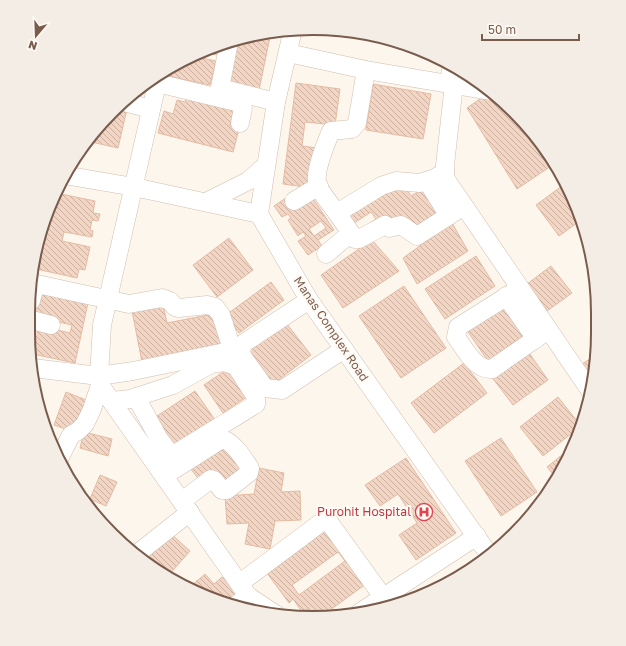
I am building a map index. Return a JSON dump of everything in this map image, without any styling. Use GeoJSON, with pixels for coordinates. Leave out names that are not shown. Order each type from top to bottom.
{"type":"FeatureCollection","features":[{"type":"Feature","properties":{"kind":"street"},"geometry":{"type":"LineString","coordinates":[[71,176],[134,186],[258,214],[276,105],[292,36]]}},
{"type":"Feature","properties":{"kind":"street"},"geometry":{"type":"LineString","coordinates":[[228,49],[220,88],[276,105]]}},
{"type":"Feature","properties":{"kind":"street"},"geometry":{"type":"LineString","coordinates":[[288,53],[359,79],[452,84],[477,89]]}},
{"type":"Feature","properties":{"kind":"street"},"geometry":{"type":"LineString","coordinates":[[452,72],[445,172],[450,185],[456,211]]}},
{"type":"Feature","properties":{"kind":"street"},"geometry":{"type":"LineString","coordinates":[[359,79],[357,123],[352,129],[330,131],[318,171],[317,182],[355,239],[359,239],[385,225],[389,228],[402,225],[417,236],[456,211]]}},
{"type":"Feature","properties":{"kind":"street"},"geometry":{"type":"LineString","coordinates":[[162,80],[240,104],[243,108],[240,123]]}},
{"type":"Feature","properties":{"kind":"street"},"geometry":{"type":"LineString","coordinates":[[62,452],[71,435],[85,424],[92,409],[100,380],[102,325],[108,292],[157,83]]}},
{"type":"Feature","properties":{"kind":"street"},"geometry":{"type":"LineString","coordinates":[[130,104],[151,109]]}},
{"type":"Feature","properties":{"kind":"street"},"geometry":{"type":"LineString","coordinates":[[251,104],[276,105]]}},
{"type":"Feature","properties":{"kind":"street"},"geometry":{"type":"LineString","coordinates":[[206,202],[248,181],[266,165]]}},
{"type":"Feature","properties":{"kind":"street"},"geometry":{"type":"LineString","coordinates":[[337,213],[382,186],[396,181],[420,183],[435,178],[445,172]]}},
{"type":"Feature","properties":{"kind":"street"},"geometry":{"type":"LineString","coordinates":[[427,181],[456,211],[542,334],[586,386]]}},
{"type":"Feature","properties":{"kind":"street"},"geometry":{"type":"LineString","coordinates":[[294,201],[319,186]]}},
{"type":"Feature","properties":{"kind":"street","name":"Manas Complex Road"},"geometry":{"type":"LineString","coordinates":[[258,214],[309,300],[486,550]]}},
{"type":"Feature","properties":{"kind":"street"},"geometry":{"type":"LineString","coordinates":[[326,254],[351,233]]}},
{"type":"Feature","properties":{"kind":"street"},"geometry":{"type":"LineString","coordinates":[[37,369],[100,380],[128,372],[226,352],[231,346],[221,315],[215,307],[207,306],[179,308],[162,298],[130,304],[108,292],[38,274]]}},
{"type":"Feature","properties":{"kind":"street"},"geometry":{"type":"LineString","coordinates":[[37,284],[108,292]]}},
{"type":"Feature","properties":{"kind":"street"},"geometry":{"type":"LineString","coordinates":[[513,292],[458,327],[456,337],[479,366],[486,369],[492,369],[542,334]]}},
{"type":"Feature","properties":{"kind":"street"},"geometry":{"type":"LineString","coordinates":[[309,300],[244,343],[240,350],[242,356],[265,388],[282,390],[344,349]]}},
{"type":"Feature","properties":{"kind":"street"},"geometry":{"type":"LineString","coordinates":[[35,321],[51,325]]}},
{"type":"Feature","properties":{"kind":"street"},"geometry":{"type":"LineString","coordinates":[[36,356],[71,364]]}},
{"type":"Feature","properties":{"kind":"street"},"geometry":{"type":"LineString","coordinates":[[112,401],[136,397],[173,385],[211,364],[224,362],[236,366],[256,397],[256,404],[172,455],[161,471]]}},
{"type":"Feature","properties":{"kind":"street"},"geometry":{"type":"LineString","coordinates":[[100,380],[112,401],[186,506],[241,595],[261,606]]}},
{"type":"Feature","properties":{"kind":"street"},"geometry":{"type":"LineString","coordinates":[[136,397],[160,439],[172,455]]}},
{"type":"Feature","properties":{"kind":"street"},"geometry":{"type":"LineString","coordinates":[[140,551],[211,479],[214,480],[222,490],[226,490],[249,473],[250,468],[226,440],[222,439],[161,471]]}},
{"type":"Feature","properties":{"kind":"street"},"geometry":{"type":"LineString","coordinates":[[241,595],[323,522],[327,521],[329,522],[372,605]]}},
{"type":"Feature","properties":{"kind":"street"},"geometry":{"type":"LineString","coordinates":[[376,604],[477,536]]}},
{"type":"Feature","properties":{"kind":"building"},"geometry":{"type":"Polygon","coordinates":[[[270,38],[258,95],[221,87],[229,48],[241,44],[270,38]]]}},
{"type":"Feature","properties":{"kind":"building"},"geometry":{"type":"Polygon","coordinates":[[[202,58],[216,61],[210,85],[168,76],[202,58]]]}},
{"type":"Feature","properties":{"kind":"building"},"geometry":{"type":"Polygon","coordinates":[[[296,83],[340,89],[335,125],[305,122],[302,146],[318,148],[313,188],[283,184],[296,83]]]}},
{"type":"Feature","properties":{"kind":"building"},"geometry":{"type":"Polygon","coordinates":[[[373,84],[431,94],[423,139],[366,130],[373,84]]]}},
{"type":"Feature","properties":{"kind":"building"},"geometry":{"type":"Polygon","coordinates":[[[486,95],[510,116],[534,144],[549,167],[517,189],[467,108],[486,95]]]}},
{"type":"Feature","properties":{"kind":"building"},"geometry":{"type":"Polygon","coordinates":[[[187,96],[234,108],[230,126],[239,129],[233,152],[158,133],[164,111],[173,114],[177,100],[185,102],[187,96]]]}},
{"type":"Feature","properties":{"kind":"building"},"geometry":{"type":"Polygon","coordinates":[[[125,108],[127,109],[118,148],[93,142],[116,116],[125,108]]]}},
{"type":"Feature","properties":{"kind":"building"},"geometry":{"type":"Polygon","coordinates":[[[401,181],[411,196],[423,189],[438,215],[412,230],[408,218],[403,217],[391,227],[356,232],[376,219],[371,212],[351,225],[342,213],[401,181]]]}},
{"type":"Feature","properties":{"kind":"building"},"geometry":{"type":"Polygon","coordinates":[[[561,187],[576,224],[559,236],[536,205],[561,187]]]}},
{"type":"Feature","properties":{"kind":"building"},"geometry":{"type":"Polygon","coordinates":[[[62,194],[95,201],[93,213],[100,214],[98,221],[92,220],[90,230],[93,231],[92,237],[64,232],[62,241],[90,247],[85,270],[79,269],[77,278],[38,269],[44,241],[62,194]]]}},
{"type":"Feature","properties":{"kind":"building"},"geometry":{"type":"Polygon","coordinates":[[[312,197],[334,230],[318,240],[322,246],[308,255],[298,241],[306,236],[303,232],[298,236],[288,220],[291,218],[288,214],[282,217],[274,206],[286,198],[312,197]],[[321,221],[309,229],[314,236],[326,228],[321,221]]]}},
{"type":"Feature","properties":{"kind":"building"},"geometry":{"type":"Polygon","coordinates":[[[452,223],[468,251],[417,284],[403,258],[452,223]]]}},
{"type":"Feature","properties":{"kind":"building"},"geometry":{"type":"Polygon","coordinates":[[[229,238],[253,270],[217,297],[193,265],[229,238]]]}},
{"type":"Feature","properties":{"kind":"building"},"geometry":{"type":"Polygon","coordinates":[[[372,240],[399,271],[343,308],[321,275],[372,240]]]}},
{"type":"Feature","properties":{"kind":"building"},"geometry":{"type":"Polygon","coordinates":[[[476,256],[495,286],[445,319],[425,289],[476,256]]]}},
{"type":"Feature","properties":{"kind":"building"},"geometry":{"type":"Polygon","coordinates":[[[551,266],[572,293],[547,311],[527,284],[551,266]]]}},
{"type":"Feature","properties":{"kind":"building"},"geometry":{"type":"Polygon","coordinates":[[[271,282],[284,300],[239,333],[226,315],[271,282]]]}},
{"type":"Feature","properties":{"kind":"building"},"geometry":{"type":"Polygon","coordinates":[[[36,286],[89,298],[75,363],[36,355],[35,325],[70,333],[72,325],[35,317],[36,286]]]}},
{"type":"Feature","properties":{"kind":"building"},"geometry":{"type":"Polygon","coordinates":[[[404,286],[446,348],[401,378],[359,316],[404,286]]]}},
{"type":"Feature","properties":{"kind":"building"},"geometry":{"type":"Polygon","coordinates":[[[162,300],[167,323],[218,313],[224,346],[142,362],[131,306],[162,300]]]}},
{"type":"Feature","properties":{"kind":"building"},"geometry":{"type":"Polygon","coordinates":[[[501,303],[525,334],[488,361],[466,329],[501,303]]]}},
{"type":"Feature","properties":{"kind":"building"},"geometry":{"type":"Polygon","coordinates":[[[283,319],[311,355],[272,385],[244,349],[283,319]]]}},
{"type":"Feature","properties":{"kind":"building"},"geometry":{"type":"Polygon","coordinates":[[[527,350],[548,380],[513,405],[491,376],[527,350]]]}},
{"type":"Feature","properties":{"kind":"building"},"geometry":{"type":"Polygon","coordinates":[[[590,359],[588,374],[582,364],[590,359]]]}},
{"type":"Feature","properties":{"kind":"building"},"geometry":{"type":"Polygon","coordinates":[[[464,363],[487,393],[434,433],[411,403],[464,363]]]}},
{"type":"Feature","properties":{"kind":"building"},"geometry":{"type":"Polygon","coordinates":[[[229,368],[248,396],[223,413],[204,385],[229,368]]]}},
{"type":"Feature","properties":{"kind":"building"},"geometry":{"type":"Polygon","coordinates":[[[195,391],[215,420],[174,447],[154,418],[195,391]]]}},
{"type":"Feature","properties":{"kind":"building"},"geometry":{"type":"Polygon","coordinates":[[[66,392],[86,400],[74,432],[54,425],[66,392]]]}},
{"type":"Feature","properties":{"kind":"building"},"geometry":{"type":"Polygon","coordinates":[[[558,397],[577,420],[572,433],[543,456],[520,427],[558,397]]]}},
{"type":"Feature","properties":{"kind":"building"},"geometry":{"type":"Polygon","coordinates":[[[84,432],[112,439],[108,456],[80,448],[84,432]]]}},
{"type":"Feature","properties":{"kind":"building"},"geometry":{"type":"Polygon","coordinates":[[[501,438],[537,492],[501,516],[465,461],[501,438]]]}},
{"type":"Feature","properties":{"kind":"building"},"geometry":{"type":"Polygon","coordinates":[[[223,443],[244,471],[223,487],[201,482],[190,468],[223,443]]]}},
{"type":"Feature","properties":{"kind":"building"},"geometry":{"type":"Polygon","coordinates":[[[563,454],[553,474],[547,467],[563,454]]]}},
{"type":"Feature","properties":{"kind":"building"},"geometry":{"type":"Polygon","coordinates":[[[406,458],[456,533],[416,560],[399,535],[417,523],[398,494],[380,506],[365,485],[406,458]]]}},
{"type":"Feature","properties":{"kind":"building"},"geometry":{"type":"Polygon","coordinates":[[[259,468],[284,473],[281,492],[300,491],[301,520],[275,521],[270,549],[245,544],[249,523],[227,524],[225,496],[254,494],[259,468]]]}},
{"type":"Feature","properties":{"kind":"building"},"geometry":{"type":"Polygon","coordinates":[[[100,475],[117,482],[106,506],[90,499],[100,475]]]}},
{"type":"Feature","properties":{"kind":"building"},"geometry":{"type":"Polygon","coordinates":[[[328,523],[370,581],[330,610],[313,611],[308,611],[307,609],[301,610],[293,599],[289,603],[264,569],[328,523]],[[338,552],[292,585],[299,595],[345,561],[338,552]]]}},
{"type":"Feature","properties":{"kind":"building"},"geometry":{"type":"Polygon","coordinates":[[[169,532],[190,551],[171,572],[147,556],[169,532]]]}},
{"type":"Feature","properties":{"kind":"building"},"geometry":{"type":"Polygon","coordinates":[[[205,574],[214,584],[222,577],[238,593],[232,599],[194,584],[205,574]]]}},
{"type":"Feature","properties":{"kind":"place","name":"Purohit Hospital"},"geometry":{"type":"Point","coordinates":[424,512]}}]}
